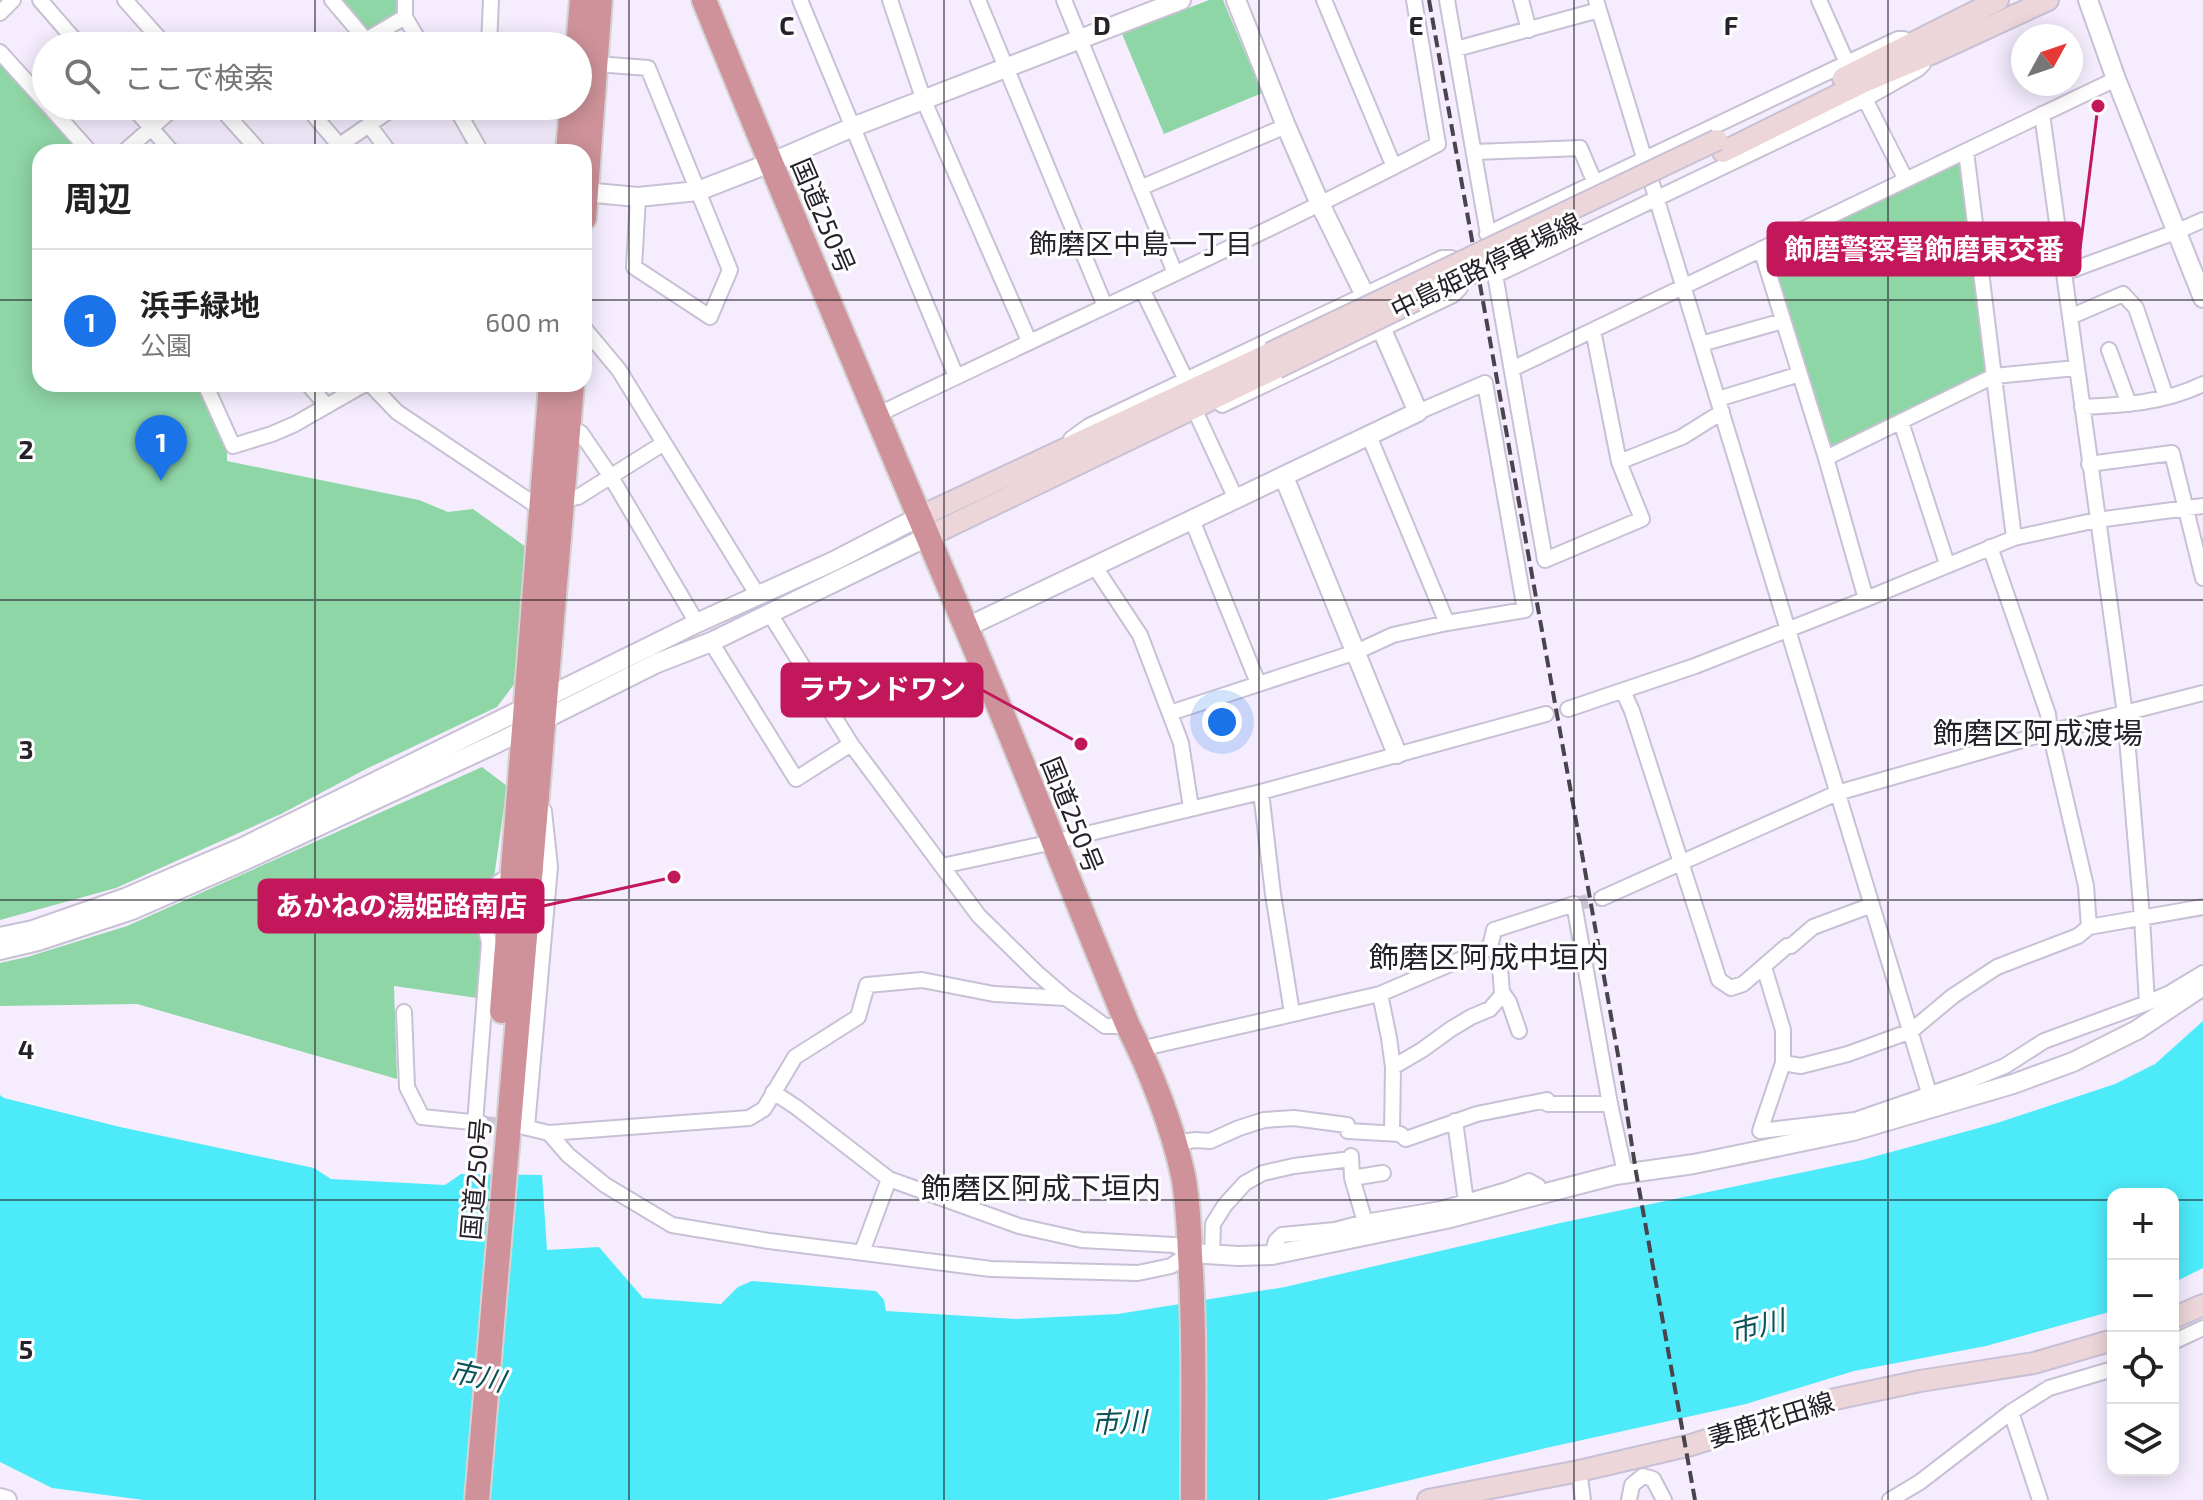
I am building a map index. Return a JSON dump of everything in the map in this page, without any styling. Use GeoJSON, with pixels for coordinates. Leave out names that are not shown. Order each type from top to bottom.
{"type":"FeatureCollection","features":[{"type":"Feature","properties":{"kind":"highway"},"geometry":{"type":"LineString","coordinates":[[579,32],[582,0]]}},
{"type":"Feature","properties":{"kind":"highway"},"geometry":{"type":"LineString","coordinates":[[592,117],[600,0]]}},
{"type":"Feature","properties":{"kind":"highway","name":"国道250号"},"geometry":{"type":"LineString","coordinates":[[704,0],[967,627],[1140,1049],[1173,1143],[1201,1254],[1193,1292],[1193,1500]]}},
{"type":"Feature","properties":{"kind":"highway"},"geometry":{"type":"LineString","coordinates":[[569,144],[571,120]]}},
{"type":"Feature","properties":{"kind":"highway"},"geometry":{"type":"LineString","coordinates":[[590,144],[592,120]]}},
{"type":"Feature","properties":{"kind":"highway","name":"国道250号"},"geometry":{"type":"LineString","coordinates":[[477,1500],[501,1127],[511,875],[535,714],[551,504],[551,392]]}},
{"type":"Feature","properties":{"kind":"highway","name":"国道250号"},"geometry":{"type":"LineString","coordinates":[[551,504],[568,426],[571,392]]}},
{"type":"Feature","properties":{"kind":"highway","name":"国道250号"},"geometry":{"type":"LineString","coordinates":[[463,1500],[537,788],[535,714]]}},
{"type":"Feature","properties":{"kind":"main road","name":"中島姫路停車場線"},"geometry":{"type":"LineString","coordinates":[[923,527],[1067,468],[1273,360],[1720,146],[1864,82],[1998,0]]}},
{"type":"Feature","properties":{"kind":"main road","name":"中島姫路停車場線"},"geometry":{"type":"LineString","coordinates":[[1926,46],[2048,0]]}},
{"type":"Feature","properties":{"kind":"main road","name":"中島姫路停車場線"},"geometry":{"type":"LineString","coordinates":[[923,527],[1052,454],[1273,360]]}},
{"type":"Feature","properties":{"kind":"main road"},"geometry":{"type":"LineString","coordinates":[[2179,1315],[2203,1305]]}},
{"type":"Feature","properties":{"kind":"main road","name":"妻鹿花田線"},"geometry":{"type":"LineString","coordinates":[[1428,1500],[1579,1471],[1691,1445],[1835,1399],[1920,1381],[2034,1363],[2107,1342]]}},
{"type":"Feature","properties":{"kind":"street"},"geometry":{"type":"LineString","coordinates":[[0,13],[13,0]]}},
{"type":"Feature","properties":{"kind":"street"},"geometry":{"type":"LineString","coordinates":[[40,0],[68,32]]}},
{"type":"Feature","properties":{"kind":"street"},"geometry":{"type":"LineString","coordinates":[[125,0],[154,32]]}},
{"type":"Feature","properties":{"kind":"street"},"geometry":{"type":"LineString","coordinates":[[332,0],[359,32]]}},
{"type":"Feature","properties":{"kind":"street"},"geometry":{"type":"LineString","coordinates":[[405,0],[405,17],[414,32]]}},
{"type":"Feature","properties":{"kind":"street"},"geometry":{"type":"LineString","coordinates":[[490,32],[491,0]]}},
{"type":"Feature","properties":{"kind":"street"},"geometry":{"type":"LineString","coordinates":[[800,0],[956,376]]}},
{"type":"Feature","properties":{"kind":"street"},"geometry":{"type":"LineString","coordinates":[[890,0],[924,101],[1029,341]]}},
{"type":"Feature","properties":{"kind":"street"},"geometry":{"type":"LineString","coordinates":[[978,0],[1105,306]]}},
{"type":"Feature","properties":{"kind":"street"},"geometry":{"type":"LineString","coordinates":[[1064,0],[1175,273]]}},
{"type":"Feature","properties":{"kind":"street"},"geometry":{"type":"LineString","coordinates":[[592,193],[638,197],[698,191],[1080,39],[1149,6],[1181,0]]}},
{"type":"Feature","properties":{"kind":"street"},"geometry":{"type":"LineString","coordinates":[[1236,0],[1320,204],[1366,295],[1418,412]]}},
{"type":"Feature","properties":{"kind":"street"},"geometry":{"type":"LineString","coordinates":[[1324,0],[1394,167]]}},
{"type":"Feature","properties":{"kind":"street"},"geometry":{"type":"LineString","coordinates":[[877,415],[1320,204],[1438,144],[1414,0]]}},
{"type":"Feature","properties":{"kind":"street"},"geometry":{"type":"LineString","coordinates":[[1447,0],[1545,560],[1642,519],[1619,462],[1593,330]]}},
{"type":"Feature","properties":{"kind":"street"},"geometry":{"type":"LineString","coordinates":[[1521,0],[1529,30]]}},
{"type":"Feature","properties":{"kind":"street"},"geometry":{"type":"LineString","coordinates":[[1819,0],[1847,63]]}},
{"type":"Feature","properties":{"kind":"street"},"geometry":{"type":"LineString","coordinates":[[2088,0],[2203,298]]}},
{"type":"Feature","properties":{"kind":"street"},"geometry":{"type":"LineString","coordinates":[[1456,49],[1529,30],[1597,5],[1930,1096]]}},
{"type":"Feature","properties":{"kind":"street"},"geometry":{"type":"LineString","coordinates":[[380,32],[405,17]]}},
{"type":"Feature","properties":{"kind":"street"},"geometry":{"type":"LineString","coordinates":[[1487,234],[1898,39],[1926,46],[1918,69],[1865,99],[1496,275]]}},
{"type":"Feature","properties":{"kind":"street"},"geometry":{"type":"LineString","coordinates":[[0,52],[32,88]]}},
{"type":"Feature","properties":{"kind":"street"},"geometry":{"type":"LineString","coordinates":[[597,64],[648,68],[730,270],[710,317],[634,267],[638,197]]}},
{"type":"Feature","properties":{"kind":"street"},"geometry":{"type":"LineString","coordinates":[[1512,369],[2116,79]]}},
{"type":"Feature","properties":{"kind":"street"},"geometry":{"type":"LineString","coordinates":[[1865,99],[1906,180]]}},
{"type":"Feature","properties":{"kind":"street"},"geometry":{"type":"LineString","coordinates":[[2042,114],[2125,714],[2147,1003]]}},
{"type":"Feature","properties":{"kind":"street"},"geometry":{"type":"LineString","coordinates":[[61,120],[83,144]]}},
{"type":"Feature","properties":{"kind":"street"},"geometry":{"type":"LineString","coordinates":[[144,120],[165,144]]}},
{"type":"Feature","properties":{"kind":"street"},"geometry":{"type":"LineString","coordinates":[[133,144],[160,120]]}},
{"type":"Feature","properties":{"kind":"street"},"geometry":{"type":"LineString","coordinates":[[231,120],[253,144]]}},
{"type":"Feature","properties":{"kind":"street"},"geometry":{"type":"LineString","coordinates":[[316,120],[334,144]]}},
{"type":"Feature","properties":{"kind":"street"},"geometry":{"type":"LineString","coordinates":[[345,144],[376,120]]}},
{"type":"Feature","properties":{"kind":"street"},"geometry":{"type":"LineString","coordinates":[[463,120],[476,144]]}},
{"type":"Feature","properties":{"kind":"street"},"geometry":{"type":"LineString","coordinates":[[369,125],[383,144]]}},
{"type":"Feature","properties":{"kind":"street"},"geometry":{"type":"LineString","coordinates":[[1140,188],[1286,126]]}},
{"type":"Feature","properties":{"kind":"street"},"geometry":{"type":"LineString","coordinates":[[1475,152],[1580,148],[1595,183]]}},
{"type":"Feature","properties":{"kind":"street"},"geometry":{"type":"LineString","coordinates":[[1966,151],[2014,538]]}},
{"type":"Feature","properties":{"kind":"street"},"geometry":{"type":"LineString","coordinates":[[2064,273],[2203,220]]}},
{"type":"Feature","properties":{"kind":"street"},"geometry":{"type":"LineString","coordinates":[[1761,249],[1866,599]]}},
{"type":"Feature","properties":{"kind":"street"},"geometry":{"type":"LineString","coordinates":[[1052,454],[1089,426],[1442,258],[1451,258],[1460,288],[1453,295],[1112,458],[1067,468]]}},
{"type":"Feature","properties":{"kind":"street"},"geometry":{"type":"LineString","coordinates":[[1142,289],[1186,380]]}},
{"type":"Feature","properties":{"kind":"street"},"geometry":{"type":"LineString","coordinates":[[2070,317],[2123,294],[2136,308],[2166,397]]}},
{"type":"Feature","properties":{"kind":"street"},"geometry":{"type":"LineString","coordinates":[[1701,344],[1783,321]]}},
{"type":"Feature","properties":{"kind":"street"},"geometry":{"type":"LineString","coordinates":[[592,338],[619,370],[757,594]]}},
{"type":"Feature","properties":{"kind":"street"},"geometry":{"type":"LineString","coordinates":[[2109,350],[2129,404]]}},
{"type":"Feature","properties":{"kind":"street"},"geometry":{"type":"LineString","coordinates":[[1826,458],[1994,376],[2076,368]]}},
{"type":"Feature","properties":{"kind":"street"},"geometry":{"type":"LineString","coordinates":[[1619,462],[1682,437],[1720,405],[1800,374]]}},
{"type":"Feature","properties":{"kind":"street"},"geometry":{"type":"LineString","coordinates":[[967,627],[1485,383],[1525,610],[1393,635],[1356,652],[1170,713]]}},
{"type":"Feature","properties":{"kind":"street"},"geometry":{"type":"LineString","coordinates":[[2082,407],[2129,404],[2166,397],[2185,393],[2203,384]]}},
{"type":"Feature","properties":{"kind":"street"},"geometry":{"type":"LineString","coordinates":[[209,392],[233,446],[272,434],[352,392]]}},
{"type":"Feature","properties":{"kind":"street"},"geometry":{"type":"LineString","coordinates":[[315,392],[327,406]]}},
{"type":"Feature","properties":{"kind":"street"},"geometry":{"type":"LineString","coordinates":[[376,392],[397,412],[551,504],[578,497],[664,443]]}},
{"type":"Feature","properties":{"kind":"street"},"geometry":{"type":"LineString","coordinates":[[1198,417],[1236,499]]}},
{"type":"Feature","properties":{"kind":"street"},"geometry":{"type":"LineString","coordinates":[[1901,422],[1947,564]]}},
{"type":"Feature","properties":{"kind":"street"},"geometry":{"type":"LineString","coordinates":[[568,426],[581,433],[611,477],[697,623]]}},
{"type":"Feature","properties":{"kind":"street"},"geometry":{"type":"LineString","coordinates":[[1369,436],[1447,623]]}},
{"type":"Feature","properties":{"kind":"street"},"geometry":{"type":"LineString","coordinates":[[2089,464],[2172,453],[2203,578]]}},
{"type":"Feature","properties":{"kind":"street"},"geometry":{"type":"LineString","coordinates":[[1284,477],[1397,754]]}},
{"type":"Feature","properties":{"kind":"street"},"geometry":{"type":"LineString","coordinates":[[1568,709],[1695,666],[2014,538],[2097,520],[2203,506]]}},
{"type":"Feature","properties":{"kind":"street"},"geometry":{"type":"LineString","coordinates":[[1192,520],[1258,683]]}},
{"type":"Feature","properties":{"kind":"street"},"geometry":{"type":"LineString","coordinates":[[535,714],[697,623],[757,594],[923,527]]}},
{"type":"Feature","properties":{"kind":"street"},"geometry":{"type":"LineString","coordinates":[[0,950],[38,941],[145,897],[535,714],[711,642],[770,614],[923,527]]}},
{"type":"Feature","properties":{"kind":"street"},"geometry":{"type":"LineString","coordinates":[[1990,547],[2048,714],[2086,886],[2089,927]]}},
{"type":"Feature","properties":{"kind":"street"},"geometry":{"type":"LineString","coordinates":[[1095,567],[1140,635],[1181,743],[1191,808]]}},
{"type":"Feature","properties":{"kind":"street"},"geometry":{"type":"LineString","coordinates":[[770,614],[851,744],[979,916],[1066,998],[1105,1026],[1128,1026]]}},
{"type":"Feature","properties":{"kind":"street"},"geometry":{"type":"LineString","coordinates":[[711,642],[796,779],[851,744]]}},
{"type":"Feature","properties":{"kind":"street"},"geometry":{"type":"LineString","coordinates":[[1623,691],[1719,980],[1731,988],[1743,984],[1813,927],[1872,905]]}},
{"type":"Feature","properties":{"kind":"street"},"geometry":{"type":"LineString","coordinates":[[1602,898],[1837,793],[2050,732],[2203,693]]}},
{"type":"Feature","properties":{"kind":"street"},"geometry":{"type":"LineString","coordinates":[[942,866],[1261,792],[1546,714]]}},
{"type":"Feature","properties":{"kind":"street"},"geometry":{"type":"LineString","coordinates":[[1261,792],[1292,1013]]}},
{"type":"Feature","properties":{"kind":"street"},"geometry":{"type":"LineString","coordinates":[[0,937],[145,897]]}},
{"type":"Feature","properties":{"kind":"street"},"geometry":{"type":"LineString","coordinates":[[1490,947],[1494,930],[1574,904],[1625,1173]]}},
{"type":"Feature","properties":{"kind":"street"},"geometry":{"type":"LineString","coordinates":[[1783,1063],[1801,1066],[1848,1054],[1911,1031],[1953,996],[1997,967],[2078,936],[2089,927],[2203,907]]}},
{"type":"Feature","properties":{"kind":"street"},"geometry":{"type":"LineString","coordinates":[[1140,1049],[1380,994],[1490,947]]}},
{"type":"Feature","properties":{"kind":"street"},"geometry":{"type":"LineString","coordinates":[[1490,947],[1497,953],[1503,994],[1519,1031]]}},
{"type":"Feature","properties":{"kind":"street"},"geometry":{"type":"LineString","coordinates":[[1764,967],[1783,1030],[1783,1063],[1760,1131],[1854,1125],[2005,1066],[2044,1041],[2147,1003],[2203,973]]}},
{"type":"Feature","properties":{"kind":"street"},"geometry":{"type":"LineString","coordinates":[[404,1012],[407,1087],[422,1117],[549,1133],[749,1118],[764,1109],[795,1057],[858,1017],[867,985],[922,980],[994,994],[1066,998]]}},
{"type":"Feature","properties":{"kind":"street"},"geometry":{"type":"LineString","coordinates":[[773,1092],[889,1179],[1019,1226],[1082,1240],[1174,1245],[1201,1254],[1272,1255],[1446,1219],[1625,1173],[1694,1164],[2013,1084],[2073,1062],[2137,1030],[2203,986]]}},
{"type":"Feature","properties":{"kind":"street"},"geometry":{"type":"LineString","coordinates":[[1380,994],[1393,1067],[1392,1133]]}},
{"type":"Feature","properties":{"kind":"street"},"geometry":{"type":"LineString","coordinates":[[1393,1067],[1471,1017],[1490,1009],[1503,994]]}},
{"type":"Feature","properties":{"kind":"street"},"geometry":{"type":"LineString","coordinates":[[1173,1143],[1210,1141],[1264,1120],[1294,1118],[1347,1125],[1348,1131],[1400,1134],[1406,1139],[1477,1114],[1547,1100],[1548,1104],[1610,1104]]}},
{"type":"Feature","properties":{"kind":"street"},"geometry":{"type":"LineString","coordinates":[[1455,1121],[1466,1202]]}},
{"type":"Feature","properties":{"kind":"street"},"geometry":{"type":"LineString","coordinates":[[549,1133],[568,1155],[605,1185],[672,1225],[769,1241],[991,1269],[1138,1273],[1171,1266],[1201,1254],[1213,1224],[1245,1183],[1263,1173],[1351,1158],[1352,1178],[1365,1222]]}},
{"type":"Feature","properties":{"kind":"street"},"geometry":{"type":"LineString","coordinates":[[1352,1178],[1383,1173]]}},
{"type":"Feature","properties":{"kind":"street"},"geometry":{"type":"LineString","coordinates":[[862,1252],[889,1179]]}},
{"type":"Feature","properties":{"kind":"street"},"geometry":{"type":"LineString","coordinates":[[1272,1255],[1276,1241],[1282,1235],[1335,1230],[1441,1209],[1529,1181],[1538,1186],[1539,1194]]}},
{"type":"Feature","properties":{"kind":"street"},"geometry":{"type":"LineString","coordinates":[[2179,1339],[2203,1328]]}},
{"type":"Feature","properties":{"kind":"street"},"geometry":{"type":"LineString","coordinates":[[1890,1500],[1920,1482],[2011,1412],[2049,1388],[2107,1371]]}},
{"type":"Feature","properties":{"kind":"street"},"geometry":{"type":"LineString","coordinates":[[2011,1412],[2040,1500]]}},
{"type":"Feature","properties":{"kind":"street"},"geometry":{"type":"LineString","coordinates":[[1579,1471],[1583,1500]]}},
{"type":"Feature","properties":{"kind":"street"},"geometry":{"type":"LineString","coordinates":[[1629,1500],[1632,1485],[1643,1476],[1653,1479],[1664,1500]]}},
{"type":"Feature","properties":{"kind":"street"},"geometry":{"type":"LineString","coordinates":[[0,1498],[7,1500]]}},
{"type":"Feature","properties":{"kind":"green space"},"geometry":{"type":"Polygon","coordinates":[[[339,0],[400,0],[400,13],[371,30],[364,30],[339,0]]]}},
{"type":"Feature","properties":{"kind":"green space"},"geometry":{"type":"Polygon","coordinates":[[[1209,0],[1223,0],[1262,93],[1164,134],[1122,34],[1209,0]]]}},
{"type":"Feature","properties":{"kind":"green space"},"geometry":{"type":"Polygon","coordinates":[[[0,59],[32,95],[32,120],[54,120],[75,144],[32,144],[32,392],[204,392],[227,443],[227,461],[419,500],[448,512],[473,509],[526,547],[515,683],[497,707],[366,769],[281,814],[116,888],[0,920],[0,59]]]}},
{"type":"Feature","properties":{"kind":"green space"},"geometry":{"type":"Polygon","coordinates":[[[1956,160],[1962,165],[1987,369],[1981,377],[1836,447],[1828,444],[1769,253],[1956,160]]]}},
{"type":"Feature","properties":{"kind":"green space"},"geometry":{"type":"Polygon","coordinates":[[[482,767],[507,786],[477,998],[394,986],[397,1079],[137,1004],[0,1006],[0,963],[127,926],[482,767]]]}},
{"type":"Feature","properties":{"kind":"water","name":"市川"},"geometry":{"type":"Polygon","coordinates":[[[2203,1021],[2203,1268],[2179,1280],[2179,1188],[2107,1188],[2107,1313],[1986,1346],[1854,1371],[1746,1404],[1326,1500],[144,1500],[52,1488],[0,1462],[0,1095],[120,1127],[314,1168],[331,1179],[445,1185],[461,1174],[542,1175],[547,1250],[599,1247],[643,1298],[721,1304],[738,1287],[752,1281],[876,1291],[884,1300],[886,1311],[1016,1319],[1118,1314],[1285,1287],[1560,1223],[1862,1160],[1997,1123],[2115,1084],[2155,1064],[2203,1021]]]}},
{"type":"Feature","properties":{"kind":"tunnel"},"geometry":{"type":"LineString","coordinates":[[1574,904],[1602,898]]}},
{"type":"Feature","properties":{"kind":"tunnel"},"geometry":{"type":"LineString","coordinates":[[482,1123],[515,1126]]}},
{"type":"Feature","properties":{"kind":"railway"},"geometry":{"type":"LineString","coordinates":[[1429,0],[1695,1500]]}},
{"type":"Feature","properties":{"kind":"place","name":"飾磨警察署飾磨東交番"},"geometry":{"type":"Point","coordinates":[2098,106]}},
{"type":"Feature","properties":{"kind":"place","name":"浜手緑地"},"geometry":{"type":"Point","coordinates":[161,481]}},
{"type":"Feature","properties":{"kind":"place","name":"ラウンドワン"},"geometry":{"type":"Point","coordinates":[1081,744]}},
{"type":"Feature","properties":{"kind":"place","name":"あかねの湯姫路南店"},"geometry":{"type":"Point","coordinates":[674,877]}},
{"type":"Feature","properties":{"kind":"district","name":"飾磨区中島一丁目"},"geometry":{"type":"Point","coordinates":[1141,244]}},
{"type":"Feature","properties":{"kind":"district","name":"飾磨区阿成渡場"},"geometry":{"type":"Point","coordinates":[2038,734]}},
{"type":"Feature","properties":{"kind":"district","name":"飾磨区阿成中垣内"},"geometry":{"type":"Point","coordinates":[1489,958]}},
{"type":"Feature","properties":{"kind":"district","name":"飾磨区阿成下垣内"},"geometry":{"type":"Point","coordinates":[1041,1189]}}]}
